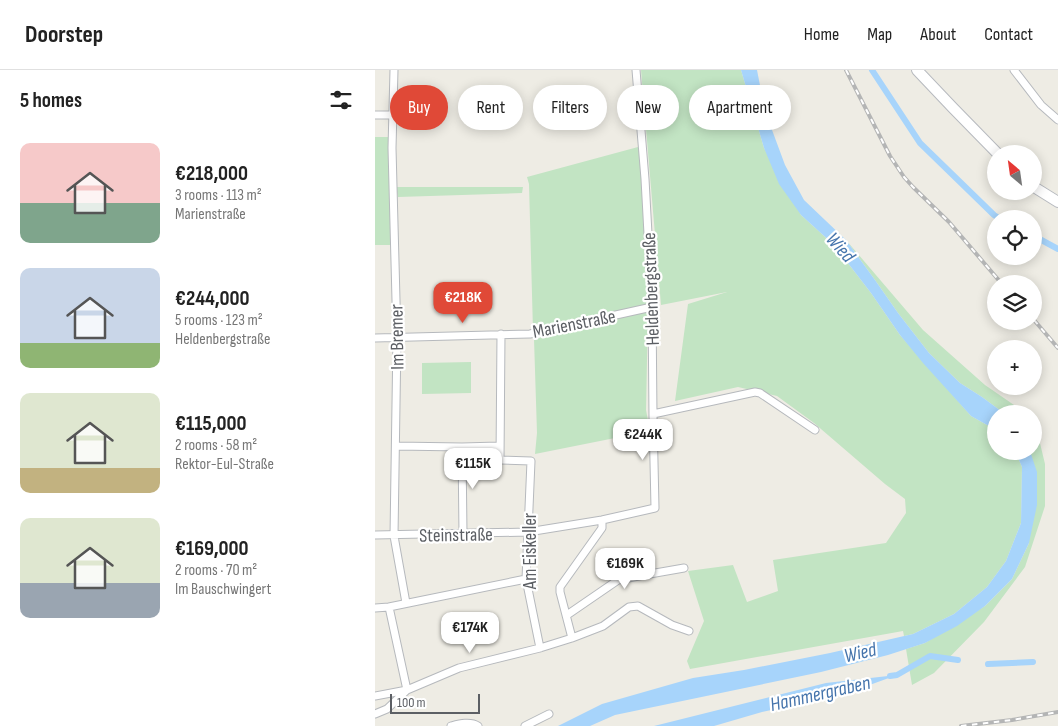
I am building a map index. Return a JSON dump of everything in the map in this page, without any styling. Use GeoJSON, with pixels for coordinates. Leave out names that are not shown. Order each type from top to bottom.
{"type":"FeatureCollection","features":[{"type":"Feature","properties":{"kind":"main road"},"geometry":{"type":"LineString","coordinates":[[917,70],[989,145]]}},
{"type":"Feature","properties":{"kind":"main road"},"geometry":{"type":"LineString","coordinates":[[1043,193],[1058,202]]}},
{"type":"Feature","properties":{"kind":"street","name":"Im Bremer"},"geometry":{"type":"LineString","coordinates":[[394,70],[394,85]]}},
{"type":"Feature","properties":{"kind":"street","name":"Heldenbergstraße"},"geometry":{"type":"LineString","coordinates":[[636,70],[653,307],[655,508]]}},
{"type":"Feature","properties":{"kind":"street"},"geometry":{"type":"LineString","coordinates":[[1014,70],[1041,105],[1058,120]]}},
{"type":"Feature","properties":{"kind":"street"},"geometry":{"type":"LineString","coordinates":[[375,115],[390,115]]}},
{"type":"Feature","properties":{"kind":"street","name":"Im Bremer"},"geometry":{"type":"LineString","coordinates":[[393,130],[397,338],[394,536],[406,603]]}},
{"type":"Feature","properties":{"kind":"street","name":"Marienstraße"},"geometry":{"type":"LineString","coordinates":[[375,338],[531,334],[653,307]]}},
{"type":"Feature","properties":{"kind":"street"},"geometry":{"type":"LineString","coordinates":[[396,446],[499,446],[501,334]]}},
{"type":"Feature","properties":{"kind":"street"},"geometry":{"type":"LineString","coordinates":[[653,414],[755,392],[760,393],[815,430]]}},
{"type":"Feature","properties":{"kind":"street","name":"Am Eiskeller"},"geometry":{"type":"LineString","coordinates":[[499,446],[500,460],[531,461],[526,579],[539,648]]}},
{"type":"Feature","properties":{"kind":"street"},"geometry":{"type":"LineString","coordinates":[[461,447],[463,534]]}},
{"type":"Feature","properties":{"kind":"street","name":"Steinstraße"},"geometry":{"type":"LineString","coordinates":[[375,536],[528,532],[602,520],[655,508]]}},
{"type":"Feature","properties":{"kind":"street"},"geometry":{"type":"LineString","coordinates":[[572,638],[560,587],[602,528],[602,520]]}},
{"type":"Feature","properties":{"kind":"street"},"geometry":{"type":"LineString","coordinates":[[567,615],[619,580],[684,568]]}},
{"type":"Feature","properties":{"kind":"street"},"geometry":{"type":"LineString","coordinates":[[375,608],[389,607],[526,579]]}},
{"type":"Feature","properties":{"kind":"street"},"geometry":{"type":"LineString","coordinates":[[375,696],[407,690],[459,668],[572,638],[603,626],[629,607],[638,606],[672,625],[689,631]]}},
{"type":"Feature","properties":{"kind":"street"},"geometry":{"type":"LineString","coordinates":[[389,607],[407,690]]}},
{"type":"Feature","properties":{"kind":"street"},"geometry":{"type":"LineString","coordinates":[[375,714],[387,709],[407,690]]}},
{"type":"Feature","properties":{"kind":"street"},"geometry":{"type":"LineString","coordinates":[[525,726],[549,714]]}},
{"type":"Feature","properties":{"kind":"street"},"geometry":{"type":"LineString","coordinates":[[451,726],[465,723],[477,726]]}},
{"type":"Feature","properties":{"kind":"green space"},"geometry":{"type":"Polygon","coordinates":[[[641,70],[741,70],[745,85],[689,85],[689,130],[759,130],[764,148],[801,215],[834,245],[900,335],[971,416],[987,425],[987,460],[1019,460],[1022,467],[1021,523],[1006,561],[987,587],[954,614],[913,634],[904,636],[903,631],[690,669],[687,661],[704,621],[688,571],[733,565],[747,602],[778,591],[773,560],[886,543],[906,513],[905,499],[814,423],[777,396],[738,387],[675,401],[688,304],[727,292],[661,305],[646,130],[679,130],[679,85],[642,85],[641,70]]]}},
{"type":"Feature","properties":{"kind":"green space"},"geometry":{"type":"Polygon","coordinates":[[[375,137],[388,137],[393,245],[375,245],[375,137]]]}},
{"type":"Feature","properties":{"kind":"green space"},"geometry":{"type":"Polygon","coordinates":[[[638,147],[649,305],[533,331],[529,184],[527,177],[638,147]]]}},
{"type":"Feature","properties":{"kind":"green space"},"geometry":{"type":"Polygon","coordinates":[[[396,187],[523,187],[522,193],[398,197],[396,187]]]}},
{"type":"Feature","properties":{"kind":"green space"},"geometry":{"type":"Polygon","coordinates":[[[846,240],[923,330],[987,386],[987,395],[999,395],[1014,405],[993,405],[960,383],[929,353],[846,240]]]}},
{"type":"Feature","properties":{"kind":"green space"},"geometry":{"type":"Polygon","coordinates":[[[648,311],[646,410],[650,431],[535,454],[537,433],[534,339],[648,311]]]}},
{"type":"Feature","properties":{"kind":"green space"},"geometry":{"type":"Polygon","coordinates":[[[471,362],[471,393],[422,394],[422,363],[471,362]]]}},
{"type":"Feature","properties":{"kind":"green space"},"geometry":{"type":"Polygon","coordinates":[[[1042,451],[1045,464],[1045,506],[1025,567],[984,622],[934,673],[912,685],[906,649],[925,643],[985,606],[1012,579],[1029,543],[1029,460],[1042,460],[1042,451]]]}},
{"type":"Feature","properties":{"kind":"water"},"geometry":{"type":"Polygon","coordinates":[[[741,70],[757,70],[760,85],[745,85],[741,70]]]}},
{"type":"Feature","properties":{"kind":"water","name":"Wied"},"geometry":{"type":"Polygon","coordinates":[[[759,130],[772,130],[785,165],[804,200],[846,240],[929,353],[960,383],[993,405],[987,405],[987,425],[971,416],[923,363],[900,335],[834,245],[801,215],[779,184],[759,130]]]}},
{"type":"Feature","properties":{"kind":"water","name":"Wied"},"geometry":{"type":"Polygon","coordinates":[[[1019,460],[1033,460],[1037,472],[1037,505],[1029,543],[1012,579],[985,606],[957,626],[925,643],[888,655],[821,672],[615,715],[590,726],[558,726],[602,704],[693,678],[830,653],[913,634],[954,614],[987,587],[1006,561],[1021,523],[1022,467],[1019,460]]]}},
{"type":"Feature","properties":{"kind":"water"},"geometry":{"type":"Polygon","coordinates":[[[897,675],[845,694],[762,712],[714,726],[654,726],[826,683],[897,675]]]}},
{"type":"Feature","properties":{"kind":"waterway","name":"Hammergraben"},"geometry":{"type":"LineString","coordinates":[[872,70],[920,143],[989,210]]}},
{"type":"Feature","properties":{"kind":"waterway","name":"Hammergraben"},"geometry":{"type":"LineString","coordinates":[[1042,240],[1058,249]]}},
{"type":"Feature","properties":{"kind":"waterway","name":"Hammergraben"},"geometry":{"type":"LineString","coordinates":[[890,676],[897,675],[930,656],[958,660]]}},
{"type":"Feature","properties":{"kind":"waterway","name":"Hammergraben"},"geometry":{"type":"LineString","coordinates":[[988,664],[1033,662]]}},
{"type":"Feature","properties":{"kind":"railway"},"geometry":{"type":"LineString","coordinates":[[846,70],[890,156],[904,177],[949,222],[994,275]]}},
{"type":"Feature","properties":{"kind":"railway"},"geometry":{"type":"LineString","coordinates":[[1042,329],[1058,348]]}},
{"type":"Feature","properties":{"kind":"railway"},"geometry":{"type":"LineString","coordinates":[[961,726],[1058,712]]}}]}
